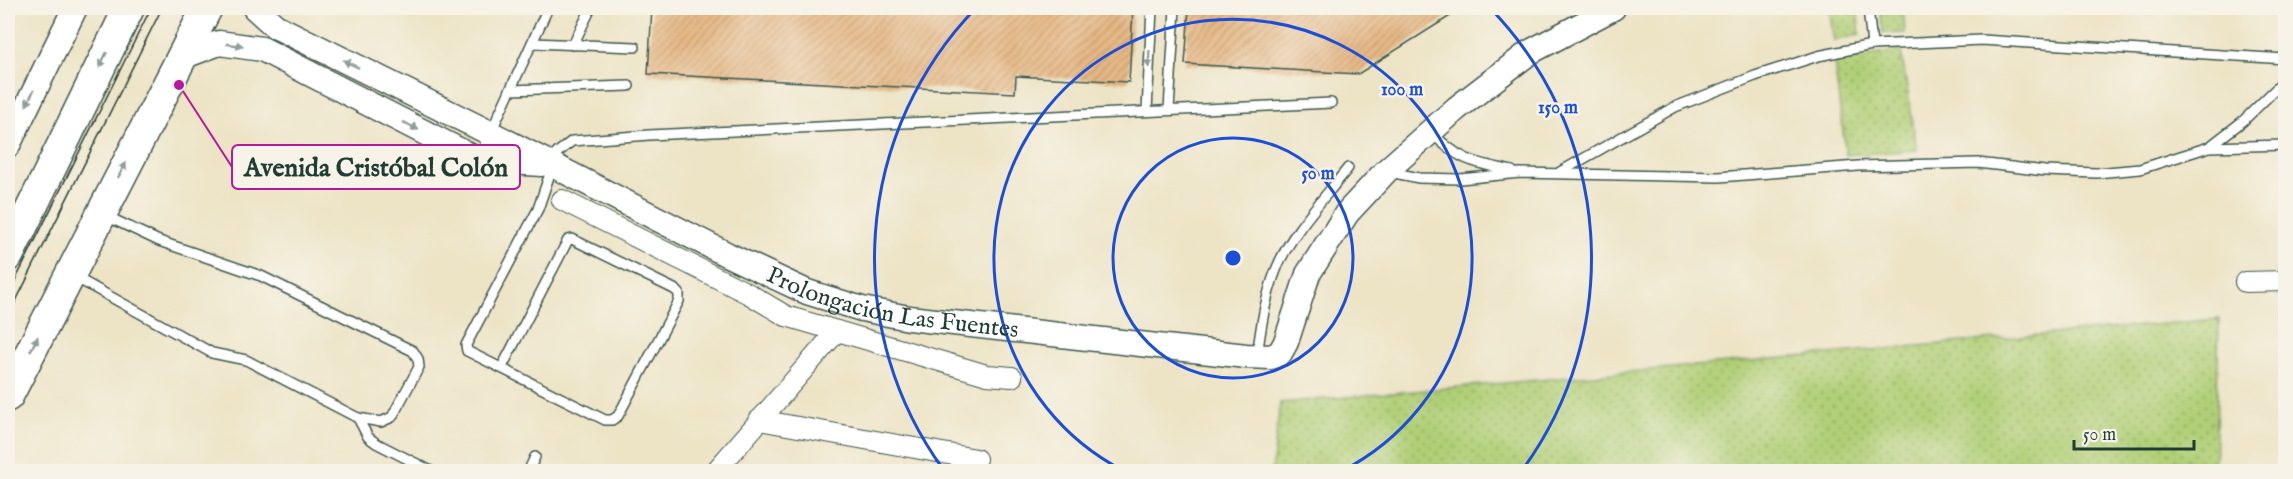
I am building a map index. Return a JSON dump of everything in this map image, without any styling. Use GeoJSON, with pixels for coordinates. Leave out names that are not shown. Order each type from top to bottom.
{"type":"FeatureCollection","features":[{"type":"Feature","properties":{"kind":"main road"},"geometry":{"type":"LineString","coordinates":[[8,256],[129,8]]}},
{"type":"Feature","properties":{"kind":"main road"},"geometry":{"type":"LineString","coordinates":[[8,396],[179,58],[207,8]]}},
{"type":"Feature","properties":{"kind":"street"},"geometry":{"type":"LineString","coordinates":[[8,145],[72,8]]}},
{"type":"Feature","properties":{"kind":"street","name":"Prolongación Las Fuentes"},"geometry":{"type":"LineString","coordinates":[[255,8],[275,26],[554,165],[728,255],[797,287],[862,309],[909,318],[1271,357],[1280,353],[1287,342],[1308,274],[1347,213],[1386,171],[1485,85],[1530,52],[1613,8]]}},
{"type":"Feature","properties":{"kind":"street","name":"Prolongación Las Fuentes"},"geometry":{"type":"LineString","coordinates":[[179,58],[219,43],[262,49],[478,160],[554,165]]}},
{"type":"Feature","properties":{"kind":"street"},"geometry":{"type":"LineString","coordinates":[[562,200],[749,294],[786,316],[987,375],[1012,377]]}},
{"type":"Feature","properties":{"kind":"street"},"geometry":{"type":"LineString","coordinates":[[2245,282],[2286,281]]}},
{"type":"Feature","properties":{"kind":"street"},"geometry":{"type":"LineString","coordinates":[[715,471],[837,331]]}},
{"type":"Feature","properties":{"kind":"street"},"geometry":{"type":"LineString","coordinates":[[759,420],[976,459]]}},
{"type":"Feature","properties":{"kind":"lane"},"geometry":{"type":"LineString","coordinates":[[478,160],[548,8]]}},
{"type":"Feature","properties":{"kind":"lane"},"geometry":{"type":"LineString","coordinates":[[573,45],[591,8]]}},
{"type":"Feature","properties":{"kind":"lane"},"geometry":{"type":"LineString","coordinates":[[1147,111],[1152,8]]}},
{"type":"Feature","properties":{"kind":"lane"},"geometry":{"type":"LineString","coordinates":[[1169,110],[1175,8]]}},
{"type":"Feature","properties":{"kind":"lane"},"geometry":{"type":"LineString","coordinates":[[1868,8],[1872,45]]}},
{"type":"Feature","properties":{"kind":"lane"},"geometry":{"type":"LineString","coordinates":[[1558,173],[1675,107],[1755,76],[1818,56],[1872,45],[1982,40],[2286,59]]}},
{"type":"Feature","properties":{"kind":"lane"},"geometry":{"type":"LineString","coordinates":[[532,43],[635,47]]}},
{"type":"Feature","properties":{"kind":"lane"},"geometry":{"type":"LineString","coordinates":[[2210,147],[2243,121],[2286,79]]}},
{"type":"Feature","properties":{"kind":"lane"},"geometry":{"type":"LineString","coordinates":[[510,90],[629,86]]}},
{"type":"Feature","properties":{"kind":"lane"},"geometry":{"type":"LineString","coordinates":[[502,367],[568,240],[574,240],[680,293],[679,301],[616,419],[605,420],[466,349],[466,345],[537,209],[557,153],[572,141],[649,135],[1331,103]]}},
{"type":"Feature","properties":{"kind":"lane"},"geometry":{"type":"LineString","coordinates":[[1431,133],[1449,150],[1465,160],[1520,173]]}},
{"type":"Feature","properties":{"kind":"lane"},"geometry":{"type":"LineString","coordinates":[[1386,171],[1429,178],[1460,179],[1520,173],[1719,177],[1858,166],[1978,163],[2045,171],[2096,173],[2140,169],[2210,147],[2286,145]]}},
{"type":"Feature","properties":{"kind":"lane"},"geometry":{"type":"LineString","coordinates":[[1257,356],[1266,298],[1276,268],[1308,218],[1348,168]]}},
{"type":"Feature","properties":{"kind":"lane"},"geometry":{"type":"LineString","coordinates":[[69,274],[212,353],[246,360],[358,418],[381,422],[392,417],[419,367],[418,359],[413,351],[261,276],[159,241],[100,213]]}},
{"type":"Feature","properties":{"kind":"lane"},"geometry":{"type":"LineString","coordinates":[[358,418],[368,437],[376,443],[433,471]]}},
{"type":"Feature","properties":{"kind":"lane"},"geometry":{"type":"LineString","coordinates":[[528,471],[535,456]]}},
{"type":"Feature","properties":{"kind":"green space"},"geometry":{"type":"Polygon","coordinates":[[[1829,8],[1857,8],[1860,34],[1834,41],[1829,8]]]}},
{"type":"Feature","properties":{"kind":"green space"},"geometry":{"type":"Polygon","coordinates":[[[1880,8],[1903,8],[1905,33],[1883,33],[1880,8]]]}},
{"type":"Feature","properties":{"kind":"green space"},"geometry":{"type":"Polygon","coordinates":[[[1901,50],[1917,150],[1846,155],[1834,62],[1901,50]]]}},
{"type":"Feature","properties":{"kind":"green space"},"geometry":{"type":"Polygon","coordinates":[[[2219,319],[2215,471],[1272,471],[1280,403],[2219,319]]]}},
{"type":"Feature","properties":{"kind":"building"},"geometry":{"type":"Polygon","coordinates":[[[652,8],[1133,8],[1129,82],[1016,76],[1015,93],[648,74],[652,8]]]}},
{"type":"Feature","properties":{"kind":"building"},"geometry":{"type":"Polygon","coordinates":[[[1189,8],[1463,8],[1358,74],[1185,64],[1189,8]]]}},
{"type":"Feature","properties":{"kind":"tram line"},"geometry":{"type":"LineString","coordinates":[[8,295],[151,8]]}},
{"type":"Feature","properties":{"kind":"tram line"},"geometry":{"type":"LineString","coordinates":[[8,317],[162,8]]}},
{"type":"Feature","properties":{"kind":"place","name":"Avenida Cristóbal Colón"},"geometry":{"type":"Point","coordinates":[179,85]}}]}
